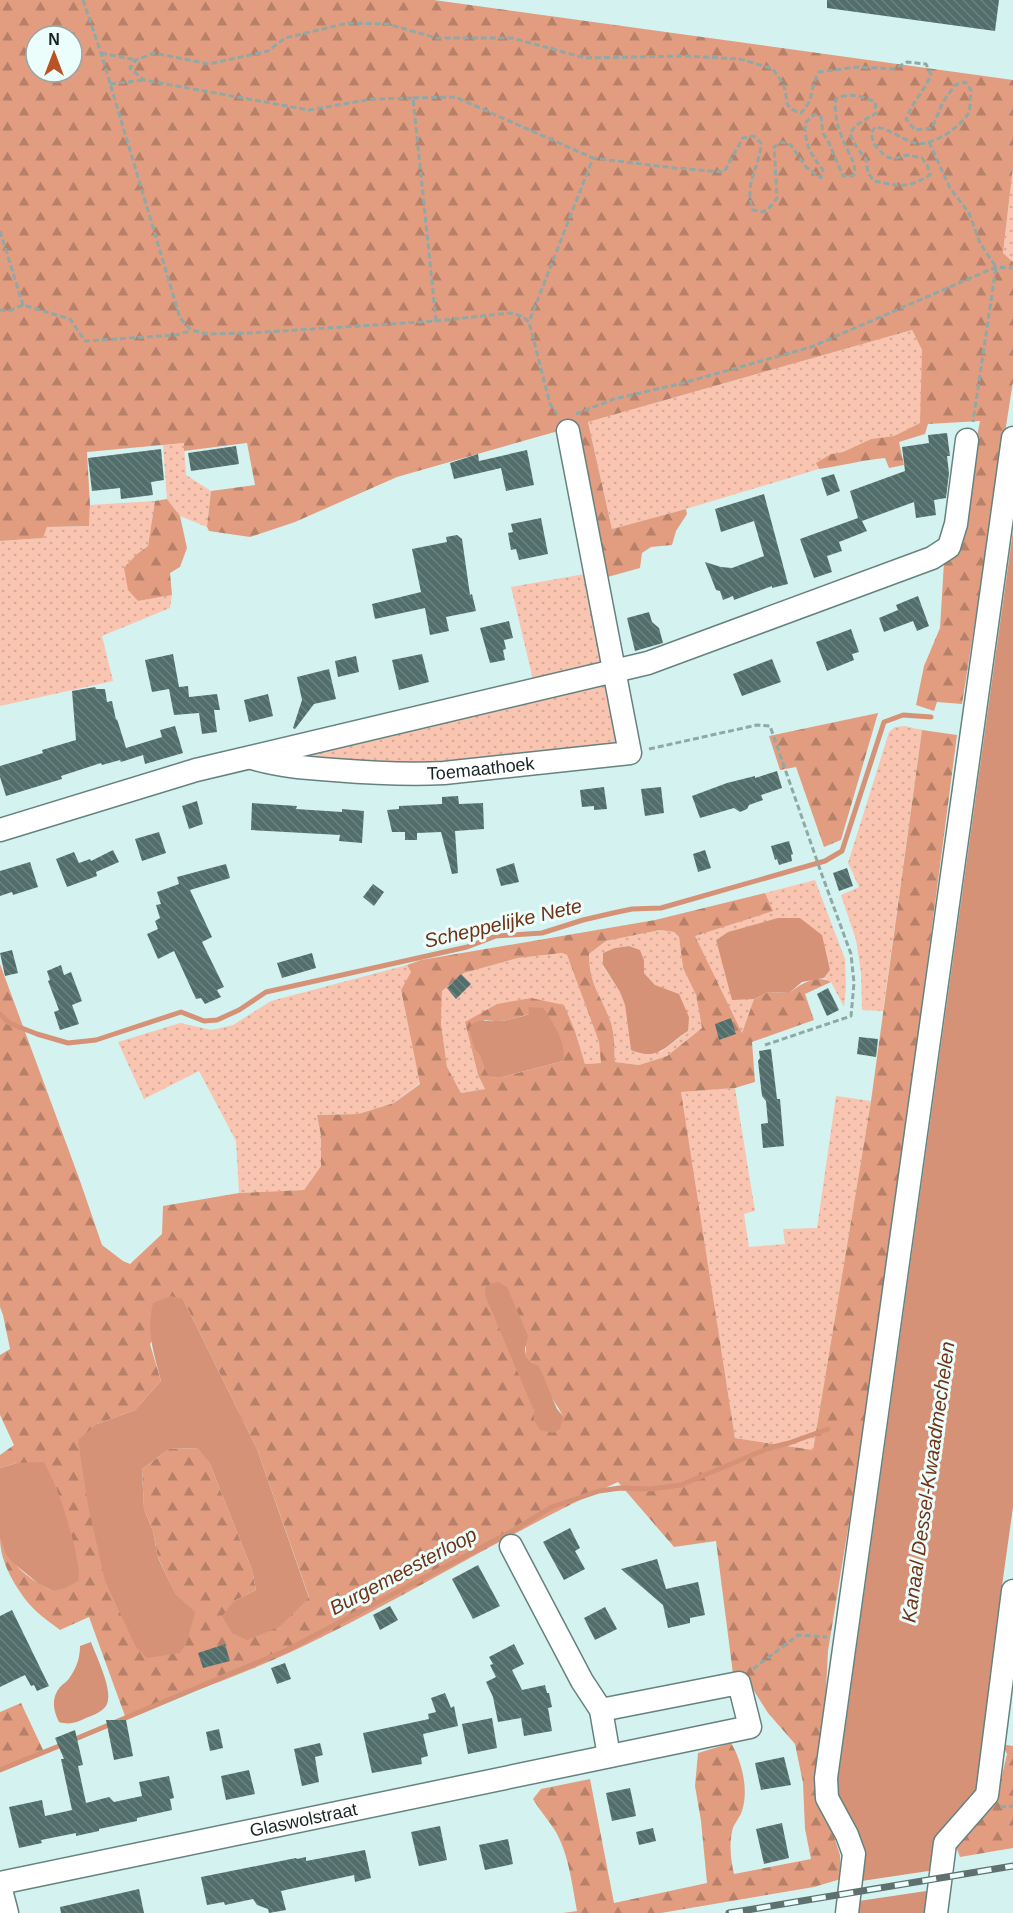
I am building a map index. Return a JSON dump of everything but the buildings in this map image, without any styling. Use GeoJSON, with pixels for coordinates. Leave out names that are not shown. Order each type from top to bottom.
{"type":"FeatureCollection","features":[{"type":"Feature","properties":{"kind":"street"},"geometry":{"type":"LineString","coordinates":[[569,422],[630,753]]}},
{"type":"Feature","properties":{"kind":"street"},"geometry":{"type":"LineString","coordinates":[[847,1913],[854,1854],[828,1798],[826,1778],[1013,438]]}},
{"type":"Feature","properties":{"kind":"street","name":"Toemaathoek"},"geometry":{"type":"LineString","coordinates":[[0,830],[196,770],[648,663],[932,558],[949,547],[956,524],[967,440]]}},
{"type":"Feature","properties":{"kind":"street","name":"Toemaathoek"},"geometry":{"type":"LineString","coordinates":[[247,757],[269,764],[305,768],[414,775],[630,753]]}},
{"type":"Feature","properties":{"kind":"street"},"geometry":{"type":"LineString","coordinates":[[511,1546],[582,1681],[601,1710],[609,1756]]}},
{"type":"Feature","properties":{"kind":"street"},"geometry":{"type":"LineString","coordinates":[[936,1913],[945,1843],[987,1795],[1013,1591]]}},
{"type":"Feature","properties":{"kind":"street"},"geometry":{"type":"LineString","coordinates":[[601,1710],[739,1683]]}},
{"type":"Feature","properties":{"kind":"street","name":"Glaswolstraat"},"geometry":{"type":"LineString","coordinates":[[0,1885],[750,1727],[739,1683]]}},
{"type":"Feature","properties":{"kind":"street"},"geometry":{"type":"LineString","coordinates":[[0,1885],[7,1913]]}},
{"type":"Feature","properties":{"kind":"path"},"geometry":{"type":"LineString","coordinates":[[83,0],[180,318],[191,330]]}},
{"type":"Feature","properties":{"kind":"path"},"geometry":{"type":"LineString","coordinates":[[110,84],[144,80],[309,110],[372,99],[455,97],[593,158],[674,168],[724,172],[743,138],[754,136],[761,143],[761,154],[751,179],[749,199],[753,210],[763,212],[777,198],[774,147],[782,142],[791,145],[806,166],[821,178],[823,170],[805,140],[805,123],[815,114],[821,117],[823,133],[843,176],[855,174],[855,164],[841,136],[834,109],[836,99],[843,95],[859,95],[875,102],[876,113],[855,126],[850,134],[866,159],[868,173],[874,181],[894,185],[914,185],[930,174],[922,158],[907,155],[893,159],[885,156],[874,144],[871,133],[875,127],[886,128],[917,143],[929,142],[951,131],[969,112],[971,90],[965,82],[955,85],[943,102],[932,128],[915,130],[906,119],[911,106],[931,75],[926,64],[907,62],[894,69],[856,67],[819,72],[813,82],[810,105],[801,113],[791,111],[787,106],[784,86],[773,69],[740,59],[685,56],[585,58],[512,38],[436,38],[388,24],[348,23],[285,38],[268,51],[209,64],[154,53],[136,60],[130,68],[144,80]]}},
{"type":"Feature","properties":{"kind":"path"},"geometry":{"type":"LineString","coordinates":[[101,53],[136,60]]}},
{"type":"Feature","properties":{"kind":"path"},"geometry":{"type":"LineString","coordinates":[[413,98],[436,321]]}},
{"type":"Feature","properties":{"kind":"path"},"geometry":{"type":"LineString","coordinates":[[929,142],[950,188],[969,213],[980,243],[996,267],[975,417],[967,440]]}},
{"type":"Feature","properties":{"kind":"path"},"geometry":{"type":"LineString","coordinates":[[529,322],[593,158]]}},
{"type":"Feature","properties":{"kind":"path"},"geometry":{"type":"LineString","coordinates":[[0,231],[23,305]]}},
{"type":"Feature","properties":{"kind":"path"},"geometry":{"type":"LineString","coordinates":[[0,310],[9,311],[23,305],[70,319],[85,341],[176,335],[191,330],[207,334],[250,333],[436,321],[510,313],[522,316],[529,322],[550,404],[555,413],[569,422],[614,399],[682,383],[811,346],[996,267],[1013,268]]}},
{"type":"Feature","properties":{"kind":"path"},"geometry":{"type":"LineString","coordinates":[[630,753],[757,725],[770,726],[851,954],[854,983],[851,1017],[765,1045]]}},
{"type":"Feature","properties":{"kind":"path"},"geometry":{"type":"LineString","coordinates":[[739,1683],[747,1673],[798,1635],[846,1639]]}},
{"type":"Feature","properties":{"kind":"shaded area"},"geometry":{"type":"Polygon","coordinates":[[[1013,167],[1013,262],[1003,253],[1013,167]]]}},
{"type":"Feature","properties":{"kind":"shaded area"},"geometry":{"type":"Polygon","coordinates":[[[912,330],[922,350],[921,423],[894,436],[871,439],[843,452],[831,454],[817,466],[819,469],[612,529],[588,422],[912,330]]]}},
{"type":"Feature","properties":{"kind":"shaded area"},"geometry":{"type":"Polygon","coordinates":[[[184,443],[186,475],[211,491],[207,527],[180,516],[167,499],[163,445],[184,443]]]}},
{"type":"Feature","properties":{"kind":"shaded area"},"geometry":{"type":"Polygon","coordinates":[[[155,501],[148,546],[137,554],[138,601],[172,595],[170,608],[102,636],[113,681],[0,706],[0,541],[42,538],[47,527],[89,526],[90,505],[155,501]]]}},
{"type":"Feature","properties":{"kind":"shaded area"},"geometry":{"type":"Polygon","coordinates":[[[590,573],[608,650],[600,666],[534,684],[511,587],[590,573]]]}},
{"type":"Feature","properties":{"kind":"shaded area"},"geometry":{"type":"Polygon","coordinates":[[[600,684],[612,689],[616,695],[617,745],[445,768],[303,761],[300,753],[600,684]]]}},
{"type":"Feature","properties":{"kind":"shaded area"},"geometry":{"type":"Polygon","coordinates":[[[905,726],[922,730],[883,1011],[862,1010],[861,972],[856,940],[841,895],[859,887],[848,863],[889,732],[895,727],[905,726]]]}},
{"type":"Feature","properties":{"kind":"shaded area"},"geometry":{"type":"Polygon","coordinates":[[[815,880],[845,959],[844,1007],[831,982],[824,978],[830,970],[827,961],[763,923],[728,932],[716,940],[732,999],[754,999],[742,1034],[694,936],[772,911],[765,893],[815,880]]]}},
{"type":"Feature","properties":{"kind":"shaded area"},"geometry":{"type":"Polygon","coordinates":[[[660,930],[674,932],[679,937],[683,968],[696,995],[702,1028],[667,1056],[639,1065],[615,1062],[612,1028],[591,974],[589,954],[606,941],[660,930]],[[629,946],[615,948],[603,966],[620,992],[625,1005],[631,1050],[661,1052],[688,1031],[644,973],[644,960],[640,950],[629,946]]]}},
{"type":"Feature","properties":{"kind":"shaded area"},"geometry":{"type":"Polygon","coordinates":[[[562,953],[567,955],[599,1042],[602,1063],[585,1064],[575,1031],[563,1005],[465,1022],[478,1075],[485,1089],[461,1093],[447,1068],[441,1023],[442,991],[464,973],[518,958],[562,953]]]}},
{"type":"Feature","properties":{"kind":"shaded area"},"geometry":{"type":"Polygon","coordinates":[[[407,965],[412,972],[401,990],[420,1083],[394,1103],[358,1114],[317,1115],[321,1136],[321,1166],[304,1190],[239,1193],[236,1141],[199,1071],[144,1099],[118,1042],[180,1023],[212,1030],[233,1025],[271,1001],[407,965]]]}},
{"type":"Feature","properties":{"kind":"shaded area"},"geometry":{"type":"Polygon","coordinates":[[[735,1088],[755,1211],[744,1214],[749,1247],[785,1244],[783,1229],[817,1228],[836,1096],[871,1101],[813,1450],[735,1438],[680,1092],[735,1088]]]}},
{"type":"Feature","properties":{"kind":"green space"},"geometry":{"type":"Polygon","coordinates":[[[0,0],[434,0],[1013,80],[1013,167],[1003,253],[1013,262],[1013,382],[962,704],[937,702],[934,711],[916,705],[924,666],[940,628],[944,562],[959,554],[969,477],[980,421],[928,424],[925,434],[899,442],[904,465],[889,468],[885,458],[819,469],[816,463],[831,454],[843,452],[871,439],[894,436],[920,423],[922,350],[912,330],[588,422],[612,529],[686,509],[687,514],[676,531],[672,545],[651,547],[642,553],[640,568],[604,578],[576,426],[397,477],[295,522],[250,537],[209,531],[207,527],[211,491],[255,485],[247,443],[184,451],[184,443],[87,452],[89,526],[47,527],[43,538],[0,541],[0,0]]]}},
{"type":"Feature","properties":{"kind":"green space"},"geometry":{"type":"Polygon","coordinates":[[[167,499],[180,516],[187,548],[180,567],[170,573],[172,595],[138,601],[128,590],[124,568],[148,546],[155,501],[167,499]]]}},
{"type":"Feature","properties":{"kind":"green space"},"geometry":{"type":"Polygon","coordinates":[[[878,713],[841,840],[824,847],[796,767],[780,770],[769,736],[878,713]]]}},
{"type":"Feature","properties":{"kind":"green space"},"geometry":{"type":"Polygon","coordinates":[[[922,730],[957,735],[862,1443],[828,1651],[821,1783],[825,1809],[840,1855],[841,1879],[814,1887],[661,1913],[563,1913],[577,1911],[569,1867],[562,1845],[533,1799],[541,1789],[590,1779],[614,1903],[707,1883],[695,1786],[698,1753],[731,1743],[741,1767],[745,1794],[742,1811],[731,1837],[734,1874],[811,1859],[805,1829],[803,1783],[795,1744],[768,1713],[744,1675],[733,1674],[716,1541],[674,1547],[618,1482],[543,1519],[300,1648],[226,1679],[125,1716],[89,1617],[60,1630],[34,1609],[15,1583],[6,1566],[0,1539],[9,1556],[21,1570],[53,1591],[77,1560],[56,1488],[17,1463],[0,1468],[0,1455],[14,1445],[0,1415],[0,1355],[10,1349],[0,1307],[0,964],[102,1245],[130,1264],[162,1234],[163,1206],[239,1193],[304,1190],[321,1166],[321,1136],[317,1115],[358,1114],[394,1103],[420,1084],[401,990],[411,972],[407,965],[421,960],[655,920],[765,893],[773,911],[695,936],[742,1033],[754,999],[769,992],[789,993],[804,983],[814,980],[831,982],[805,994],[814,1020],[752,1042],[755,1082],[735,1088],[681,1092],[735,1438],[813,1450],[871,1101],[922,730]],[[660,930],[606,941],[589,954],[591,974],[612,1028],[615,1062],[639,1065],[667,1056],[702,1028],[696,995],[683,968],[679,937],[674,932],[660,930]],[[562,953],[518,958],[464,973],[442,991],[441,1023],[447,1067],[461,1093],[485,1089],[478,1075],[465,1022],[497,1004],[531,998],[564,1005],[585,1064],[601,1063],[599,1042],[567,955],[562,953]],[[529,1014],[501,1021],[484,1020],[480,1055],[492,1077],[499,1078],[563,1061],[529,1014]],[[498,1282],[535,1420],[563,1416],[526,1356],[526,1341],[498,1282]],[[183,1299],[150,1344],[161,1381],[135,1410],[97,1424],[158,1556],[153,1531],[144,1509],[142,1469],[169,1449],[199,1448],[210,1464],[252,1570],[256,1590],[234,1601],[309,1597],[257,1449],[183,1299]]]}},
{"type":"Feature","properties":{"kind":"green space"},"geometry":{"type":"Polygon","coordinates":[[[21,1703],[44,1752],[0,1769],[0,1712],[21,1703]]]}},
{"type":"Feature","properties":{"kind":"green space"},"geometry":{"type":"Polygon","coordinates":[[[1002,1744],[1013,1746],[1013,1848],[960,1857],[955,1844],[996,1800],[1007,1754],[1002,1744]]]}},
{"type":"Feature","properties":{"kind":"water","name":"Kanaal Dessel-Kwaadmechelen"},"geometry":{"type":"Polygon","coordinates":[[[1013,531],[1013,1507],[996,1629],[999,1640],[978,1792],[926,1913],[853,1913],[836,1794],[1013,531]]]}},
{"type":"Feature","properties":{"kind":"water"},"geometry":{"type":"Polygon","coordinates":[[[778,918],[800,918],[822,935],[830,970],[824,978],[802,982],[789,993],[769,992],[754,999],[732,1000],[716,940],[728,932],[778,918]]]}},
{"type":"Feature","properties":{"kind":"water"},"geometry":{"type":"Polygon","coordinates":[[[629,946],[640,950],[644,960],[644,973],[655,985],[679,994],[689,1017],[688,1031],[656,1053],[649,1054],[631,1050],[625,1005],[620,992],[603,965],[603,953],[629,946]]]}},
{"type":"Feature","properties":{"kind":"water"},"geometry":{"type":"Polygon","coordinates":[[[528,1007],[543,1008],[551,1019],[563,1048],[563,1061],[499,1078],[492,1077],[487,1074],[480,1055],[475,1049],[469,1029],[478,1021],[503,1020],[529,1014],[528,1007]]]}},
{"type":"Feature","properties":{"kind":"water"},"geometry":{"type":"Polygon","coordinates":[[[498,1282],[507,1287],[528,1336],[526,1356],[532,1363],[539,1366],[557,1409],[563,1416],[560,1429],[553,1433],[540,1430],[534,1420],[534,1411],[485,1295],[486,1287],[498,1282]]]}},
{"type":"Feature","properties":{"kind":"water"},"geometry":{"type":"Polygon","coordinates":[[[171,1296],[183,1299],[257,1449],[309,1598],[279,1627],[247,1640],[232,1633],[222,1616],[234,1601],[256,1590],[252,1570],[210,1464],[198,1448],[169,1449],[142,1469],[144,1509],[153,1531],[158,1558],[175,1594],[195,1612],[187,1642],[180,1653],[147,1658],[136,1647],[105,1581],[88,1505],[78,1440],[97,1424],[135,1410],[161,1381],[152,1343],[151,1314],[153,1303],[171,1296]]]}},
{"type":"Feature","properties":{"kind":"water"},"geometry":{"type":"Polygon","coordinates":[[[44,1462],[68,1521],[79,1573],[78,1581],[53,1591],[39,1584],[12,1562],[0,1539],[0,1468],[17,1463],[44,1462]]]}},
{"type":"Feature","properties":{"kind":"water"},"geometry":{"type":"Polygon","coordinates":[[[91,1642],[107,1684],[106,1706],[79,1721],[59,1722],[54,1709],[55,1695],[75,1669],[80,1646],[91,1642]]]}},
{"type":"Feature","properties":{"kind":"pier"},"geometry":{"type":"Polygon","coordinates":[[[935,1870],[933,1890],[852,1902],[855,1882],[935,1870]]]}},
{"type":"Feature","properties":{"kind":"waterway","name":"Scheppelijke Nete"},"geometry":{"type":"LineString","coordinates":[[0,1014],[9,1023],[68,1043],[96,1040],[181,1012],[204,1021],[217,1020],[239,1010],[266,992],[467,947],[496,936],[542,933],[583,920],[632,909],[661,908],[825,861],[842,851],[884,722],[903,715],[931,717]]}},
{"type":"Feature","properties":{"kind":"waterway","name":"Burgemeesterloop"},"geometry":{"type":"LineString","coordinates":[[73,1740],[287,1650],[509,1533],[552,1507],[599,1491],[681,1485],[769,1448],[828,1429]]}},
{"type":"Feature","properties":{"kind":"waterway","name":"Burgemeesterloop"},"geometry":{"type":"LineString","coordinates":[[0,1770],[64,1744]]}},
{"type":"Feature","properties":{"kind":"railway"},"geometry":{"type":"LineString","coordinates":[[729,1913],[1013,1866]]}}]}
